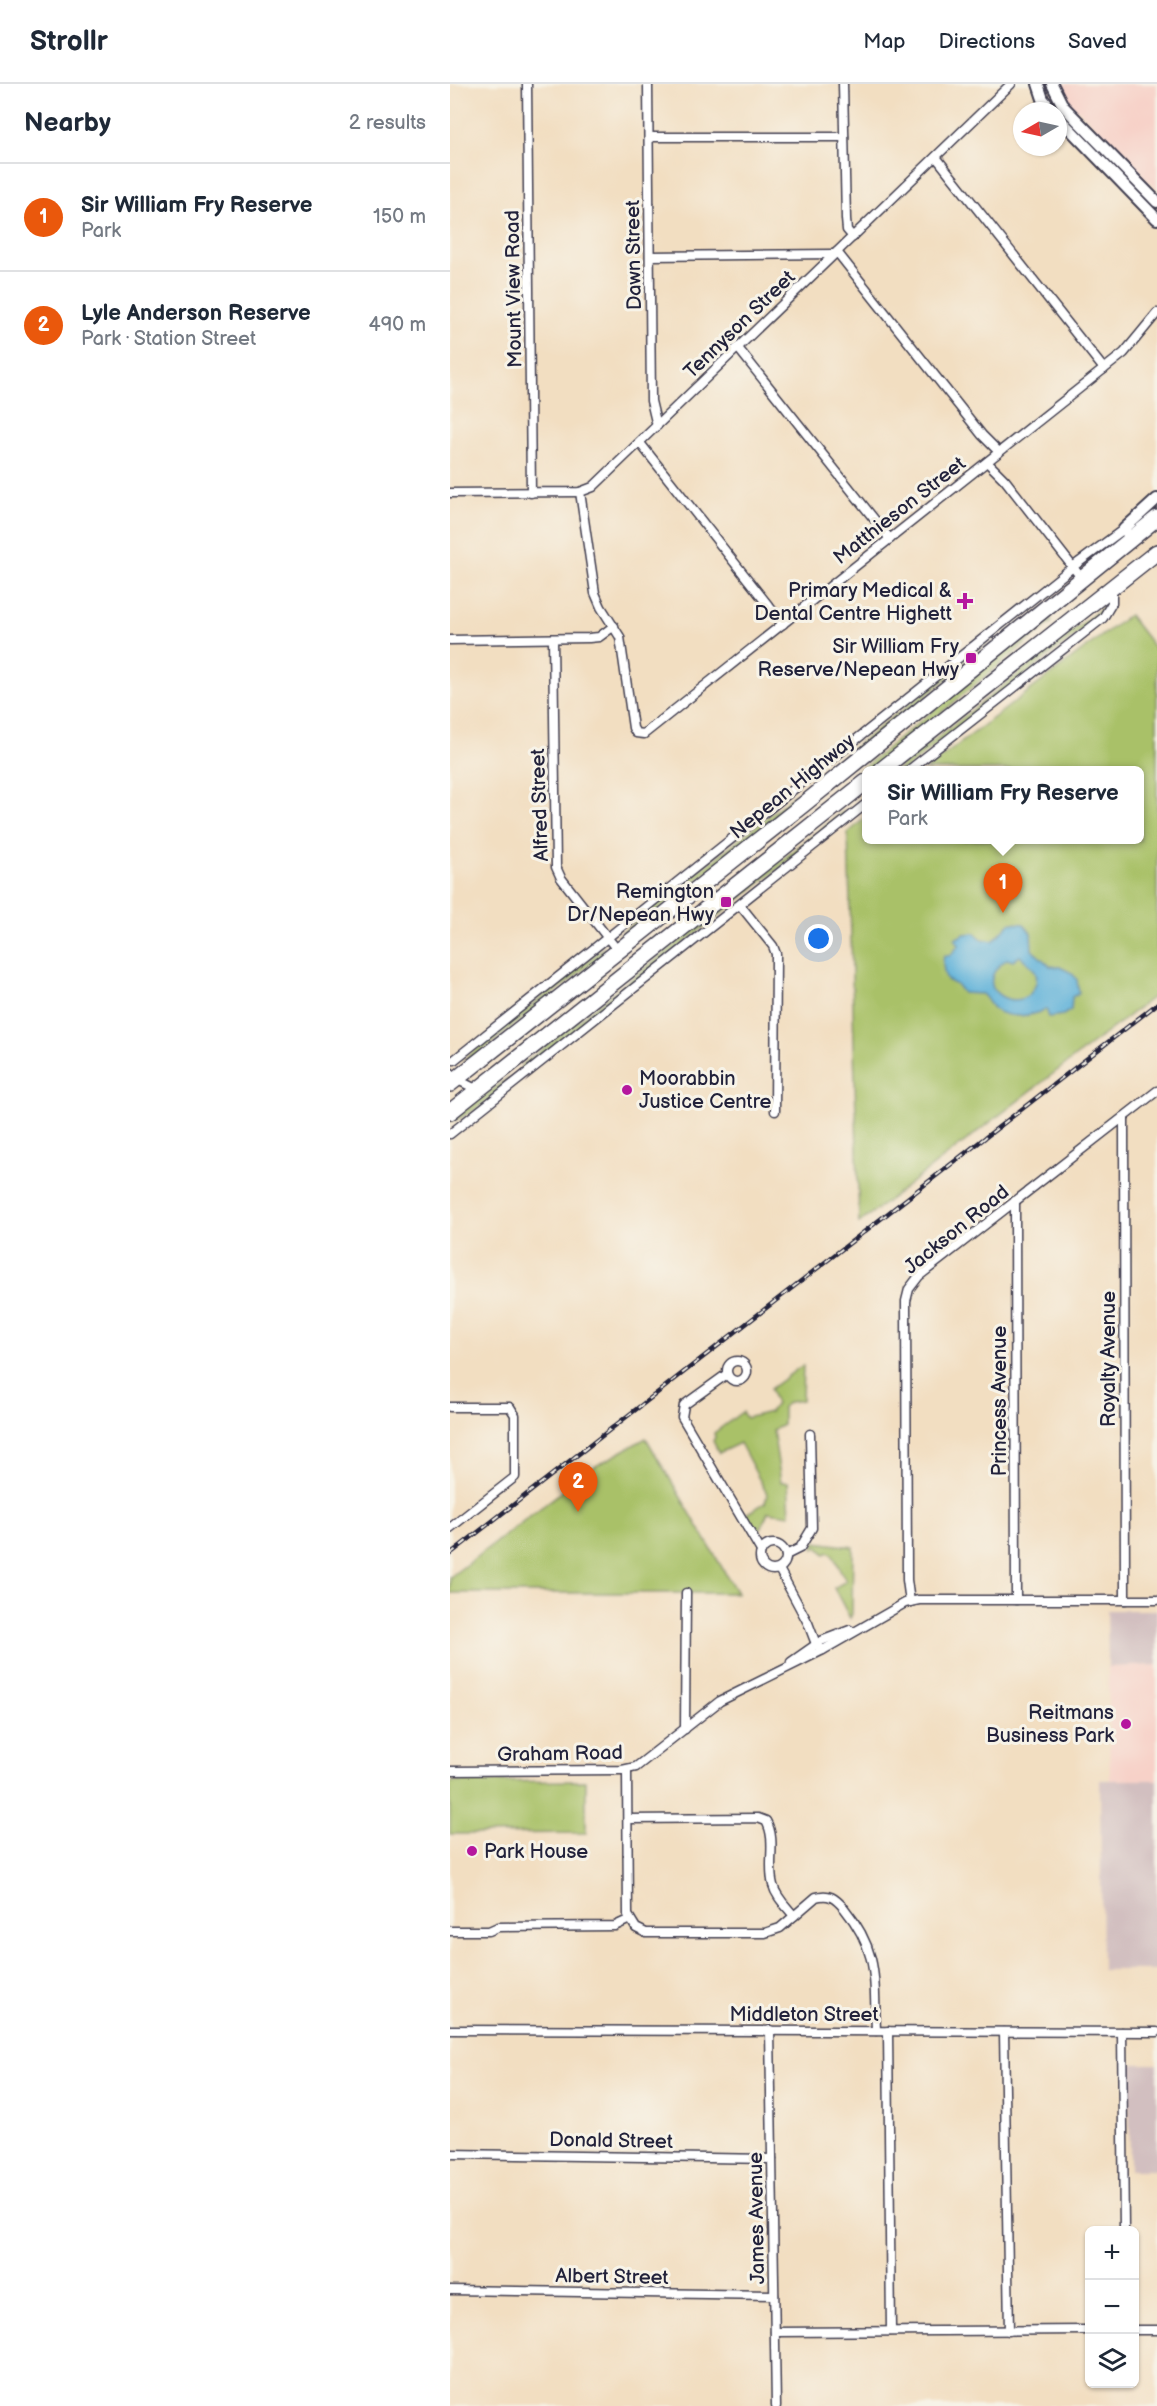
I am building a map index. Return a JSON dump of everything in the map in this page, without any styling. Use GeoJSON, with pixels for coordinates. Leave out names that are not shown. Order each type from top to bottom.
{"type":"FeatureCollection","features":[{"type":"Feature","properties":{"kind":"highway","name":"Nepean Highway"},"geometry":{"type":"LineString","coordinates":[[452,1078],[469,1069],[830,783],[1083,579],[1127,534],[1157,518]]}},
{"type":"Feature","properties":{"kind":"highway"},"geometry":{"type":"LineString","coordinates":[[886,766],[1157,552]]}},
{"type":"Feature","properties":{"kind":"highway"},"geometry":{"type":"LineString","coordinates":[[830,783],[843,800]]}},
{"type":"Feature","properties":{"kind":"highway"},"geometry":{"type":"LineString","coordinates":[[450,1112],[862,786]]}},
{"type":"Feature","properties":{"kind":"street","name":"Mount View Road"},"geometry":{"type":"LineString","coordinates":[[527,84],[531,493]]}},
{"type":"Feature","properties":{"kind":"street","name":"Dawn Street"},"geometry":{"type":"LineString","coordinates":[[648,84],[651,401],[657,426]]}},
{"type":"Feature","properties":{"kind":"street"},"geometry":{"type":"LineString","coordinates":[[843,84],[846,219],[852,237]]}},
{"type":"Feature","properties":{"kind":"street","name":"Tennyson Street"},"geometry":{"type":"LineString","coordinates":[[580,492],[593,488],[1011,84]]}},
{"type":"Feature","properties":{"kind":"street"},"geometry":{"type":"LineString","coordinates":[[1038,84],[1045,102]]}},
{"type":"Feature","properties":{"kind":"street"},"geometry":{"type":"LineString","coordinates":[[1046,84],[1050,102]]}},
{"type":"Feature","properties":{"kind":"street"},"geometry":{"type":"LineString","coordinates":[[1052,84],[1063,106],[1157,202]]}},
{"type":"Feature","properties":{"kind":"street"},"geometry":{"type":"LineString","coordinates":[[1067,126],[1157,219]]}},
{"type":"Feature","properties":{"kind":"street"},"geometry":{"type":"LineString","coordinates":[[649,137],[844,137]]}},
{"type":"Feature","properties":{"kind":"street"},"geometry":{"type":"LineString","coordinates":[[936,158],[1104,369]]}},
{"type":"Feature","properties":{"kind":"street"},"geometry":{"type":"LineString","coordinates":[[650,255],[836,253],[982,435],[1005,480],[1083,579]]}},
{"type":"Feature","properties":{"kind":"street"},"geometry":{"type":"LineString","coordinates":[[809,254],[815,274]]}},
{"type":"Feature","properties":{"kind":"street","name":"Matthieson Street"},"geometry":{"type":"LineString","coordinates":[[614,626],[622,644],[635,725],[644,734],[1104,369],[1131,346],[1157,313]]}},
{"type":"Feature","properties":{"kind":"street"},"geometry":{"type":"LineString","coordinates":[[738,348],[890,539]]}},
{"type":"Feature","properties":{"kind":"street"},"geometry":{"type":"LineString","coordinates":[[639,443],[783,624]]}},
{"type":"Feature","properties":{"kind":"street"},"geometry":{"type":"LineString","coordinates":[[450,494],[580,492],[595,593],[614,626],[599,637],[450,640]]}},
{"type":"Feature","properties":{"kind":"street"},"geometry":{"type":"LineString","coordinates":[[469,1069],[452,1058],[1074,567],[1127,534],[1157,499]]}},
{"type":"Feature","properties":{"kind":"street"},"geometry":{"type":"LineString","coordinates":[[915,766],[1106,615],[1112,603],[1113,587]]}},
{"type":"Feature","properties":{"kind":"street","name":"Alfred Street"},"geometry":{"type":"LineString","coordinates":[[553,639],[556,867],[561,878],[618,951]]}},
{"type":"Feature","properties":{"kind":"street"},"geometry":{"type":"LineString","coordinates":[[843,800],[854,815]]}},
{"type":"Feature","properties":{"kind":"street"},"geometry":{"type":"LineString","coordinates":[[450,1134],[455,1126],[511,1087],[862,808]]}},
{"type":"Feature","properties":{"kind":"street"},"geometry":{"type":"LineString","coordinates":[[740,905],[773,946],[776,954],[775,1111]]}},
{"type":"Feature","properties":{"kind":"street"},"geometry":{"type":"LineString","coordinates":[[511,1087],[513,1062]]}},
{"type":"Feature","properties":{"kind":"street"},"geometry":{"type":"LineString","coordinates":[[452,1078],[478,1090]]}},
{"type":"Feature","properties":{"kind":"street","name":"Jackson Road"},"geometry":{"type":"LineString","coordinates":[[910,1602],[907,1569],[907,1295],[911,1284],[1157,1091]]}},
{"type":"Feature","properties":{"kind":"street","name":"Royalty Avenue"},"geometry":{"type":"LineString","coordinates":[[1124,1117],[1125,1600]]}},
{"type":"Feature","properties":{"kind":"street","name":"Princess Avenue"},"geometry":{"type":"LineString","coordinates":[[1015,1201],[1017,1600]]}},
{"type":"Feature","properties":{"kind":"street"},"geometry":{"type":"LineString","coordinates":[[727,1374],[684,1405],[682,1418],[761,1551]]}},
{"type":"Feature","properties":{"kind":"street"},"geometry":{"type":"LineString","coordinates":[[450,1407],[510,1407],[515,1415],[516,1477],[450,1528]]}},
{"type":"Feature","properties":{"kind":"street"},"geometry":{"type":"LineString","coordinates":[[786,1555],[800,1548],[812,1528],[810,1434]]}},
{"type":"Feature","properties":{"kind":"street"},"geometry":{"type":"LineString","coordinates":[[775,1570],[785,1563],[786,1555],[781,1546],[766,1545],[761,1551],[760,1562],[765,1568],[775,1570],[820,1645]]}},
{"type":"Feature","properties":{"kind":"street"},"geometry":{"type":"LineString","coordinates":[[685,1729],[686,1593]]}},
{"type":"Feature","properties":{"kind":"street","name":"Graham Road"},"geometry":{"type":"LineString","coordinates":[[450,1771],[627,1770],[641,1764],[720,1701],[783,1668],[820,1645],[910,1602],[1157,1600]]}},
{"type":"Feature","properties":{"kind":"street"},"geometry":{"type":"LineString","coordinates":[[686,1699],[696,1720]]}},
{"type":"Feature","properties":{"kind":"street"},"geometry":{"type":"LineString","coordinates":[[627,1770],[630,1919],[636,1928],[646,1933],[765,1933],[780,1928],[816,1897],[824,1894],[837,1900],[859,1926],[871,1952],[874,1970],[876,2031]]}},
{"type":"Feature","properties":{"kind":"street"},"geometry":{"type":"LineString","coordinates":[[628,1819],[758,1818],[766,1821],[771,1829],[772,1883],[775,1892],[794,1916]]}},
{"type":"Feature","properties":{"kind":"street"},"geometry":{"type":"LineString","coordinates":[[450,1931],[489,1931],[498,1927],[615,1926],[630,1919]]}},
{"type":"Feature","properties":{"kind":"street","name":"Middleton Street"},"geometry":{"type":"LineString","coordinates":[[450,2030],[1157,2032]]}},
{"type":"Feature","properties":{"kind":"street","name":"James Avenue"},"geometry":{"type":"LineString","coordinates":[[770,2030],[776,2406]]}},
{"type":"Feature","properties":{"kind":"street"},"geometry":{"type":"LineString","coordinates":[[888,2031],[891,2331]]}},
{"type":"Feature","properties":{"kind":"street"},"geometry":{"type":"LineString","coordinates":[[1004,2032],[1009,2331]]}},
{"type":"Feature","properties":{"kind":"street"},"geometry":{"type":"LineString","coordinates":[[1122,2032],[1124,2226]]}},
{"type":"Feature","properties":{"kind":"street","name":"Donald Street"},"geometry":{"type":"LineString","coordinates":[[450,2154],[772,2159]]}},
{"type":"Feature","properties":{"kind":"street","name":"Albert Street"},"geometry":{"type":"LineString","coordinates":[[450,2290],[774,2295]]}},
{"type":"Feature","properties":{"kind":"street"},"geometry":{"type":"LineString","coordinates":[[774,2332],[1085,2330]]}},
{"type":"Feature","properties":{"kind":"street"},"geometry":{"type":"LineString","coordinates":[[1139,2330],[1157,2330]]}},
{"type":"Feature","properties":{"kind":"shaded area"},"geometry":{"type":"Polygon","coordinates":[[[1055,84],[1157,84],[1157,190],[1079,110],[1068,108],[1067,102],[1065,102],[1055,84]]]}},
{"type":"Feature","properties":{"kind":"shaded area"},"geometry":{"type":"Polygon","coordinates":[[[1107,1610],[1157,1610],[1157,1665],[1108,1667],[1107,1610]]]}},
{"type":"Feature","properties":{"kind":"shaded area"},"geometry":{"type":"Polygon","coordinates":[[[1157,1665],[1157,1780],[1110,1780],[1108,1667],[1157,1665]]]}},
{"type":"Feature","properties":{"kind":"shaded area"},"geometry":{"type":"Polygon","coordinates":[[[1100,1780],[1157,1780],[1157,1970],[1102,1970],[1100,1780]]]}},
{"type":"Feature","properties":{"kind":"shaded area"},"geometry":{"type":"Polygon","coordinates":[[[1129,2064],[1157,2064],[1157,2170],[1130,2170],[1129,2064]]]}},
{"type":"Feature","properties":{"kind":"green space"},"geometry":{"type":"Polygon","coordinates":[[[1045,595],[923,699],[630,933],[619,935],[900,713],[1045,595]]]}},
{"type":"Feature","properties":{"kind":"green space"},"geometry":{"type":"Polygon","coordinates":[[[1103,607],[1105,609],[1101,615],[909,766],[901,766],[1103,607]]]}},
{"type":"Feature","properties":{"kind":"green space"},"geometry":{"type":"Polygon","coordinates":[[[1129,615],[1157,651],[1157,994],[859,1223],[848,833],[862,821],[862,844],[1144,844],[1144,766],[930,766],[1129,615]]]}},
{"type":"Feature","properties":{"kind":"green space"},"geometry":{"type":"Polygon","coordinates":[[[1051,619],[1052,622],[876,766],[865,766],[1029,632],[1051,619]]]}},
{"type":"Feature","properties":{"kind":"green space"},"geometry":{"type":"Polygon","coordinates":[[[862,769],[862,777],[848,789],[844,787],[837,789],[862,769]]]}},
{"type":"Feature","properties":{"kind":"green space"},"geometry":{"type":"Polygon","coordinates":[[[844,811],[845,814],[840,820],[537,1059],[515,1080],[523,1064],[844,811]]]}},
{"type":"Feature","properties":{"kind":"green space"},"geometry":{"type":"Polygon","coordinates":[[[604,947],[602,955],[472,1059],[462,1061],[604,947]]]}},
{"type":"Feature","properties":{"kind":"green space"},"geometry":{"type":"Polygon","coordinates":[[[509,1077],[499,1090],[483,1104],[451,1121],[509,1077]]]}},
{"type":"Feature","properties":{"kind":"green space"},"geometry":{"type":"Polygon","coordinates":[[[803,1365],[802,1400],[789,1402],[783,1407],[783,1425],[773,1430],[781,1482],[788,1482],[790,1515],[768,1512],[760,1530],[753,1531],[744,1515],[765,1503],[767,1494],[740,1443],[719,1453],[713,1441],[714,1433],[742,1412],[746,1418],[770,1412],[776,1404],[770,1389],[803,1365]]]}},
{"type":"Feature","properties":{"kind":"green space"},"geometry":{"type":"Polygon","coordinates":[[[646,1438],[737,1593],[450,1593],[450,1577],[594,1467],[646,1438]]]}},
{"type":"Feature","properties":{"kind":"green space"},"geometry":{"type":"Polygon","coordinates":[[[815,1542],[853,1547],[852,1614],[850,1618],[834,1588],[846,1581],[832,1554],[829,1552],[825,1554],[818,1547],[814,1549],[815,1542]]]}},
{"type":"Feature","properties":{"kind":"green space"},"geometry":{"type":"Polygon","coordinates":[[[586,1781],[586,1833],[450,1834],[450,1782],[586,1781]]]}},
{"type":"Feature","properties":{"kind":"water"},"geometry":{"type":"Polygon","coordinates":[[[1010,923],[1024,924],[1031,933],[1032,950],[1050,966],[1060,967],[1072,973],[1077,980],[1079,993],[1072,997],[1071,1010],[1063,1015],[1049,1017],[1046,1009],[1027,1015],[1012,1016],[994,1009],[982,994],[963,993],[957,985],[947,980],[943,968],[944,955],[950,956],[959,945],[955,939],[964,934],[975,933],[982,939],[993,941],[1010,923]],[[1020,956],[1013,961],[1007,959],[995,970],[992,981],[994,989],[1000,996],[1020,999],[1029,995],[1035,986],[1036,972],[1020,956]]]}},
{"type":"Feature","properties":{"kind":"railway"},"geometry":{"type":"LineString","coordinates":[[450,1554],[1157,1004]]}},
{"type":"Feature","properties":{"kind":"place","name":"Primary Medical & Dental Centre Highett"},"geometry":{"type":"Point","coordinates":[965,601]}},
{"type":"Feature","properties":{"kind":"place","name":"Sir William Fry Reserve/Nepean Hwy"},"geometry":{"type":"Point","coordinates":[971,658]}},
{"type":"Feature","properties":{"kind":"place","name":"Remington Dr/Nepean Hwy"},"geometry":{"type":"Point","coordinates":[726,902]}},
{"type":"Feature","properties":{"kind":"place","name":"Sir William Fry Reserve"},"geometry":{"type":"Point","coordinates":[1003,913]}},
{"type":"Feature","properties":{"kind":"place","name":"Moorabbin Justice Centre"},"geometry":{"type":"Point","coordinates":[627,1090]}},
{"type":"Feature","properties":{"kind":"place","name":"Lyle Anderson Reserve"},"geometry":{"type":"Point","coordinates":[578,1512]}},
{"type":"Feature","properties":{"kind":"place","name":"Reitmans Business Park"},"geometry":{"type":"Point","coordinates":[1126,1724]}},
{"type":"Feature","properties":{"kind":"place","name":"Park House"},"geometry":{"type":"Point","coordinates":[472,1851]}}]}
